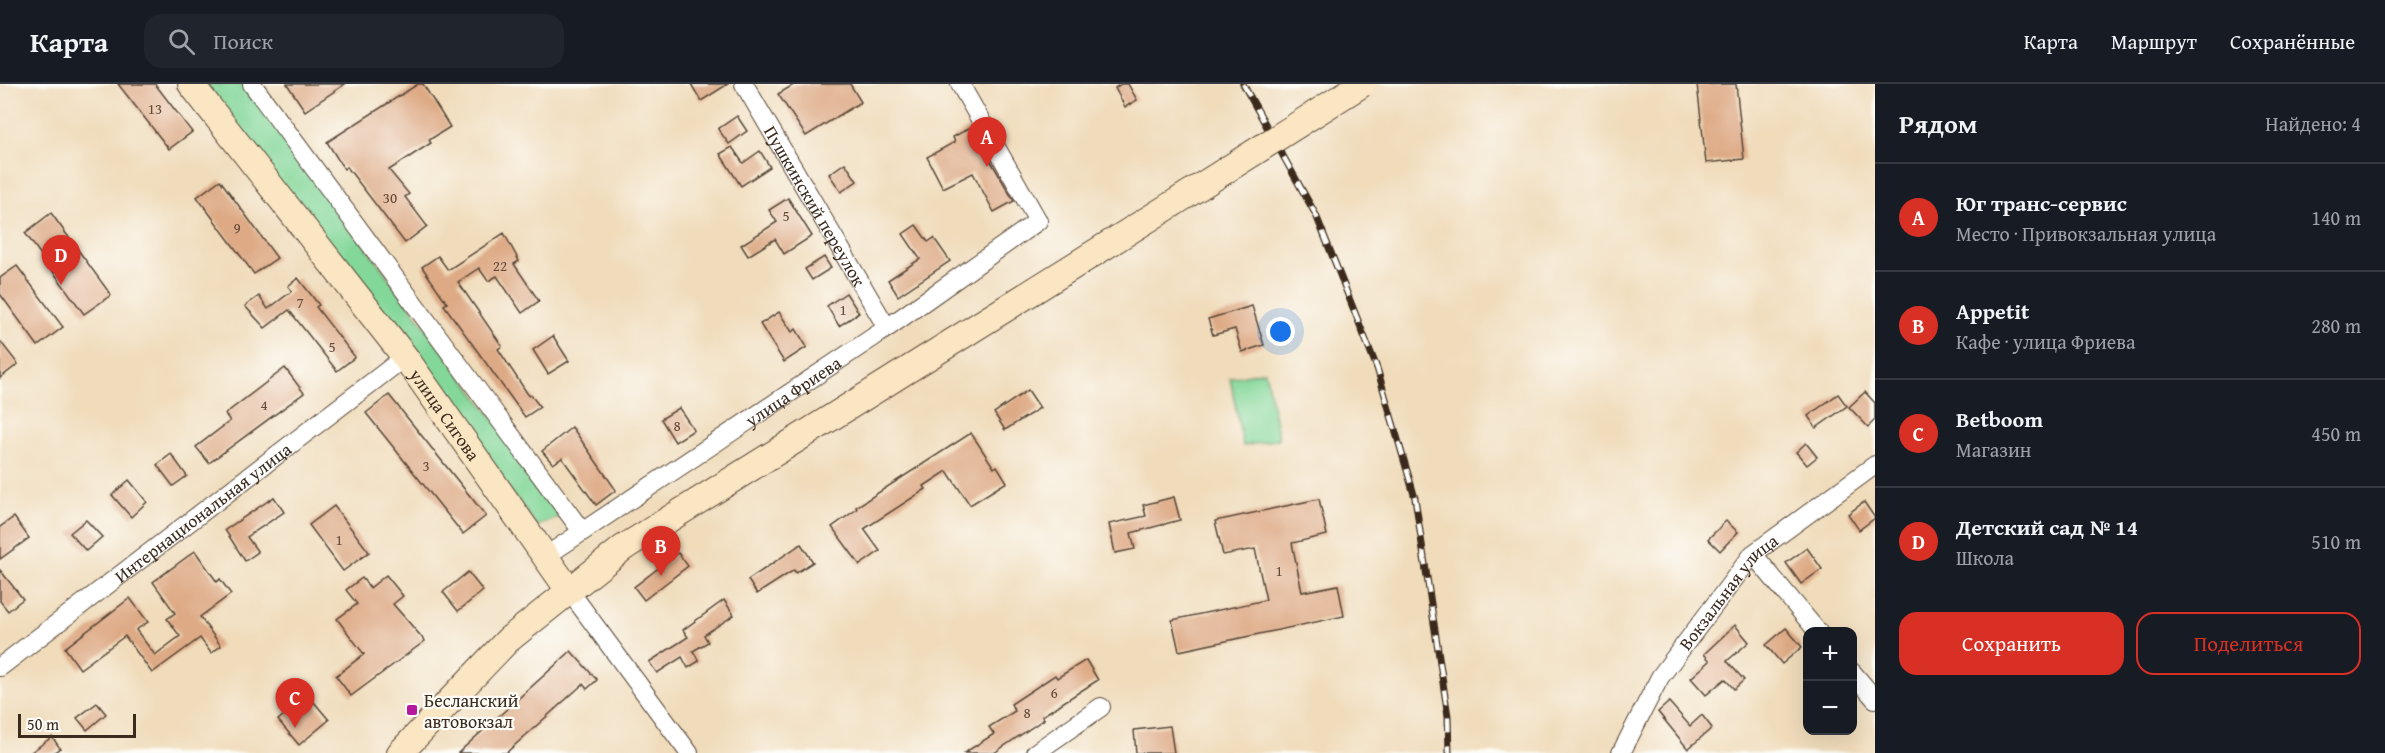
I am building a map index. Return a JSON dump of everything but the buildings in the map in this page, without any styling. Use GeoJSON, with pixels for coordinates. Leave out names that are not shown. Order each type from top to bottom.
{"type":"FeatureCollection","features":[{"type":"Feature","properties":{"kind":"main road","name":"улица Сигова"},"geometry":{"type":"LineString","coordinates":[[191,84],[405,357],[568,589]]}},
{"type":"Feature","properties":{"kind":"main road"},"geometry":{"type":"LineString","coordinates":[[400,753],[508,640],[568,589],[623,548],[1362,84]]}},
{"type":"Feature","properties":{"kind":"street"},"geometry":{"type":"LineString","coordinates":[[252,84],[581,530]]}},
{"type":"Feature","properties":{"kind":"street","name":"Пушкинский переулок"},"geometry":{"type":"LineString","coordinates":[[744,84],[886,328]]}},
{"type":"Feature","properties":{"kind":"street","name":"улица Фриева"},"geometry":{"type":"LineString","coordinates":[[546,556],[581,530],[886,328],[1038,221],[960,84]]}},
{"type":"Feature","properties":{"kind":"street","name":"Интернациональная улица"},"geometry":{"type":"LineString","coordinates":[[0,667],[405,357]]}},
{"type":"Feature","properties":{"kind":"street","name":"Вокзальная улица"},"geometry":{"type":"LineString","coordinates":[[1621,753],[1660,677],[1753,554],[1875,465]]}},
{"type":"Feature","properties":{"kind":"street"},"geometry":{"type":"LineString","coordinates":[[1753,554],[1814,627]]}},
{"type":"Feature","properties":{"kind":"street","name":"улица Сигова"},"geometry":{"type":"LineString","coordinates":[[568,589],[689,753]]}},
{"type":"Feature","properties":{"kind":"street"},"geometry":{"type":"LineString","coordinates":[[1857,678],[1875,699]]}},
{"type":"Feature","properties":{"kind":"street"},"geometry":{"type":"LineString","coordinates":[[1035,753],[1101,707]]}},
{"type":"Feature","properties":{"kind":"green space"},"geometry":{"type":"Polygon","coordinates":[[[200,84],[245,84],[565,515],[537,526],[200,84]]]}},
{"type":"Feature","properties":{"kind":"green space"},"geometry":{"type":"Polygon","coordinates":[[[1265,371],[1279,439],[1243,446],[1230,378],[1265,371]]]}},
{"type":"Feature","properties":{"kind":"railway"},"geometry":{"type":"LineString","coordinates":[[1243,84],[1316,215],[1377,368],[1415,498],[1448,716],[1449,753]]}},
{"type":"Feature","properties":{"kind":"place","name":"Юг транс-сервис"},"geometry":{"type":"Point","coordinates":[987,167]}},
{"type":"Feature","properties":{"kind":"place","name":"Детский сад № 14"},"geometry":{"type":"Point","coordinates":[61,285]}},
{"type":"Feature","properties":{"kind":"place","name":"Appetit"},"geometry":{"type":"Point","coordinates":[661,576]}},
{"type":"Feature","properties":{"kind":"place","name":"Бесланский автовокзал"},"geometry":{"type":"Point","coordinates":[412,710]}},
{"type":"Feature","properties":{"kind":"place","name":"Betboom"},"geometry":{"type":"Point","coordinates":[295,728]}}]}
